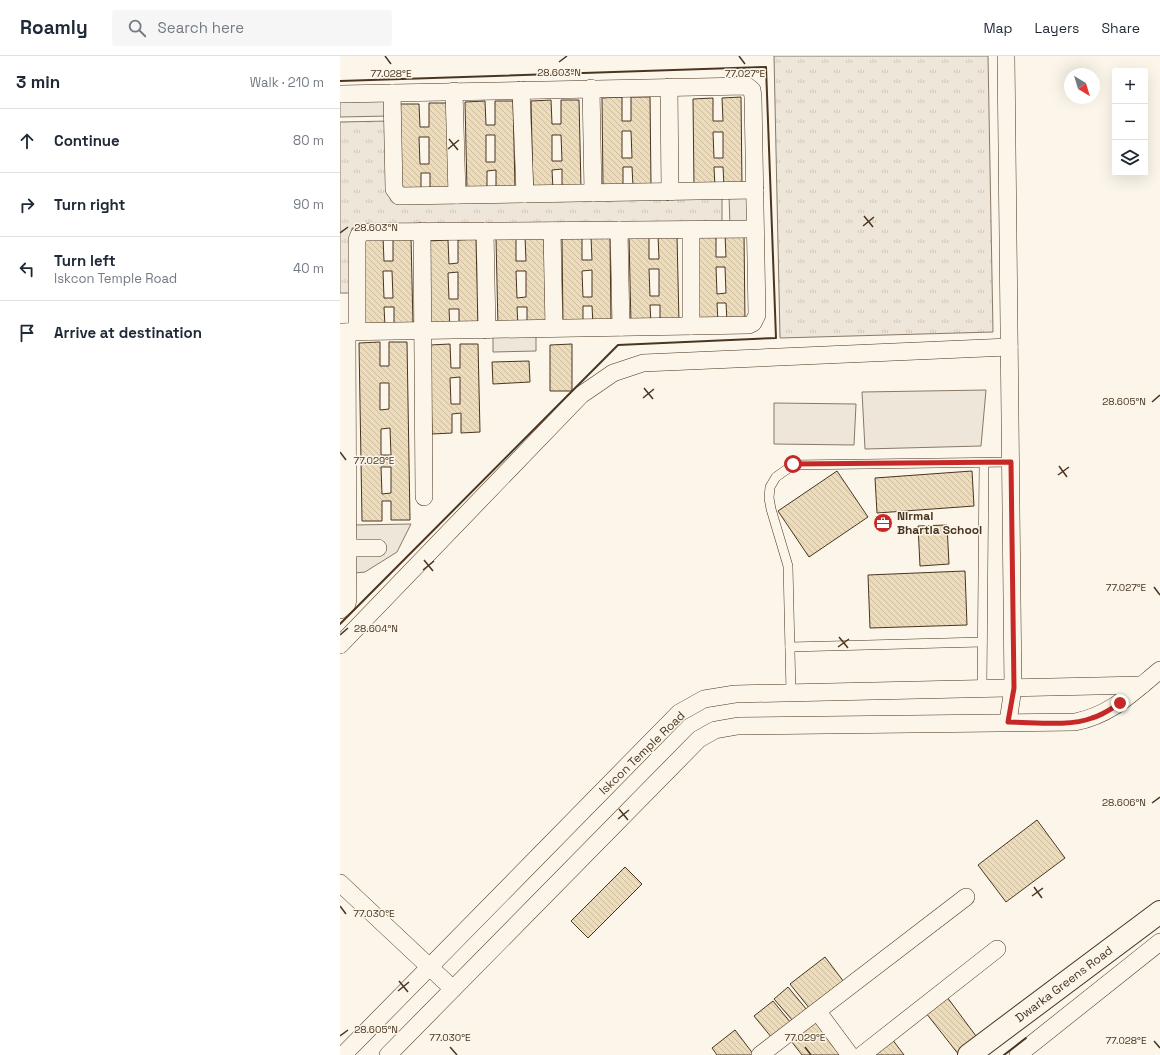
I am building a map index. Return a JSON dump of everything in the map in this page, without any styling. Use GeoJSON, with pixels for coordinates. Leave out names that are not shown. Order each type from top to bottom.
{"type":"FeatureCollection","features":[{"type":"Feature","properties":{"kind":"street"},"geometry":{"type":"LineString","coordinates":[[1006,56],[1014,688],[1008,722]]}},
{"type":"Feature","properties":{"kind":"street"},"geometry":{"type":"LineString","coordinates":[[340,94],[740,85],[747,86],[752,90],[757,315],[753,323],[691,326],[348,332]]}},
{"type":"Feature","properties":{"kind":"street"},"geometry":{"type":"LineString","coordinates":[[669,87],[670,192]]}},
{"type":"Feature","properties":{"kind":"street"},"geometry":{"type":"LineString","coordinates":[[591,88],[593,193]]}},
{"type":"Feature","properties":{"kind":"street"},"geometry":{"type":"LineString","coordinates":[[521,90],[525,194]]}},
{"type":"Feature","properties":{"kind":"street"},"geometry":{"type":"LineString","coordinates":[[454,91],[457,195]]}},
{"type":"Feature","properties":{"kind":"street"},"geometry":{"type":"LineString","coordinates":[[392,93],[396,193],[402,196],[755,190]]}},
{"type":"Feature","properties":{"kind":"street"},"geometry":{"type":"LineString","coordinates":[[340,610],[347,604],[348,599],[348,332],[357,240],[359,235],[370,231],[755,229]]}},
{"type":"Feature","properties":{"kind":"street"},"geometry":{"type":"LineString","coordinates":[[619,230],[621,327]]}},
{"type":"Feature","properties":{"kind":"street"},"geometry":{"type":"LineString","coordinates":[[691,230],[691,326]]}},
{"type":"Feature","properties":{"kind":"street"},"geometry":{"type":"LineString","coordinates":[[422,231],[424,497]]}},
{"type":"Feature","properties":{"kind":"street"},"geometry":{"type":"LineString","coordinates":[[485,231],[488,330]]}},
{"type":"Feature","properties":{"kind":"street"},"geometry":{"type":"LineString","coordinates":[[552,231],[554,328]]}},
{"type":"Feature","properties":{"kind":"street"},"geometry":{"type":"LineString","coordinates":[[340,645],[582,395],[613,373],[643,363],[1009,347]]}},
{"type":"Feature","properties":{"kind":"street"},"geometry":{"type":"LineString","coordinates":[[348,548],[378,548]]}},
{"type":"Feature","properties":{"kind":"street"},"geometry":{"type":"LineString","coordinates":[[388,1055],[699,739],[715,730],[738,726],[1075,722],[1091,719],[1106,712],[1120,703],[1160,670]]}},
{"type":"Feature","properties":{"kind":"street","name":"Iskcon Temple Road"},"geometry":{"type":"LineString","coordinates":[[343,1055],[679,713],[704,699],[735,694],[1142,685]]}},
{"type":"Feature","properties":{"kind":"street"},"geometry":{"type":"LineString","coordinates":[[340,884],[453,990]]}},
{"type":"Feature","properties":{"kind":"street"},"geometry":{"type":"LineString","coordinates":[[760,1055],[966,898]]}},
{"type":"Feature","properties":{"kind":"street","name":"Dwarka Greens Road"},"geometry":{"type":"LineString","coordinates":[[969,1055],[1160,912]]}},
{"type":"Feature","properties":{"kind":"street"},"geometry":{"type":"LineString","coordinates":[[1018,1055],[1160,942]]}},
{"type":"Feature","properties":{"kind":"street"},"geometry":{"type":"LineString","coordinates":[[862,1055],[997,950]]}},
{"type":"Feature","properties":{"kind":"street"},"geometry":{"type":"LineString","coordinates":[[818,1012],[850,1055]]}},
{"type":"Feature","properties":{"kind":"lane"},"geometry":{"type":"LineString","coordinates":[[790,693],[788,566],[770,509],[769,498],[770,487],[776,478],[793,464],[1011,462]]}},
{"type":"Feature","properties":{"kind":"lane"},"geometry":{"type":"LineString","coordinates":[[982,688],[984,463]]}},
{"type":"Feature","properties":{"kind":"lane"},"geometry":{"type":"LineString","coordinates":[[790,648],[982,642]]}},
{"type":"Feature","properties":{"kind":"green space"},"geometry":{"type":"Polygon","coordinates":[[[774,56],[988,56],[993,332],[780,338],[774,56]]]}},
{"type":"Feature","properties":{"kind":"green space"},"geometry":{"type":"Polygon","coordinates":[[[390,121],[390,199],[722,196],[722,224],[352,228],[352,293],[340,293],[340,122],[390,121]]]}},
{"type":"Feature","properties":{"kind":"green space"},"geometry":{"type":"Polygon","coordinates":[[[986,390],[981,446],[865,449],[862,392],[986,390]]]}},
{"type":"Feature","properties":{"kind":"green space"},"geometry":{"type":"Polygon","coordinates":[[[774,403],[856,404],[854,445],[774,444],[774,403]]]}},
{"type":"Feature","properties":{"kind":"shaded area"},"geometry":{"type":"Polygon","coordinates":[[[389,96],[389,116],[340,117],[340,97],[389,96]]]}},
{"type":"Feature","properties":{"kind":"shaded area"},"geometry":{"type":"Polygon","coordinates":[[[750,194],[751,225],[730,226],[729,195],[750,194]]]}},
{"type":"Feature","properties":{"kind":"shaded area"},"geometry":{"type":"Polygon","coordinates":[[[493,334],[536,334],[536,351],[493,352],[493,334]]]}},
{"type":"Feature","properties":{"kind":"shaded area"},"geometry":{"type":"Polygon","coordinates":[[[411,524],[397,552],[365,572],[355,573],[353,525],[411,524]]]}},
{"type":"Feature","properties":{"kind":"building"},"geometry":{"type":"Polygon","coordinates":[[[622,97],[622,121],[631,121],[631,97],[650,97],[651,185],[633,186],[632,167],[623,167],[623,186],[603,187],[602,98],[622,97]],[[622,131],[622,158],[632,158],[631,131],[622,131]]]}},
{"type":"Feature","properties":{"kind":"building"},"geometry":{"type":"Polygon","coordinates":[[[741,97],[742,186],[724,186],[723,167],[714,167],[715,187],[694,187],[693,99],[713,98],[713,121],[723,121],[722,98],[741,97]],[[713,132],[714,158],[723,158],[723,132],[713,132]]]}},
{"type":"Feature","properties":{"kind":"building"},"geometry":{"type":"Polygon","coordinates":[[[551,100],[552,124],[561,124],[561,100],[579,100],[581,188],[562,188],[562,169],[552,170],[553,189],[533,189],[531,101],[551,100]],[[552,135],[552,161],[562,161],[561,135],[552,135]]]}},
{"type":"Feature","properties":{"kind":"building"},"geometry":{"type":"Polygon","coordinates":[[[485,101],[486,125],[495,125],[495,101],[513,101],[515,189],[496,190],[496,170],[487,171],[487,190],[467,190],[465,102],[485,101]],[[486,135],[486,162],[495,162],[495,135],[486,135]]]}},
{"type":"Feature","properties":{"kind":"building"},"geometry":{"type":"Polygon","coordinates":[[[429,103],[447,103],[449,192],[430,192],[430,173],[421,173],[421,192],[401,193],[399,104],[419,104],[420,127],[429,127],[429,103]],[[419,137],[420,164],[429,164],[429,137],[419,137]]]}},
{"type":"Feature","properties":{"kind":"building"},"geometry":{"type":"Polygon","coordinates":[[[744,233],[745,322],[727,322],[726,303],[717,303],[718,322],[698,323],[696,235],[716,234],[716,257],[726,257],[725,234],[744,233]],[[716,267],[717,294],[726,293],[725,267],[716,267]]]}},
{"type":"Feature","properties":{"kind":"building"},"geometry":{"type":"Polygon","coordinates":[[[658,235],[677,235],[679,323],[660,324],[660,305],[650,305],[651,324],[631,325],[629,236],[649,236],[649,259],[659,259],[658,235]],[[649,269],[650,296],[659,296],[659,269],[649,269]]]}},
{"type":"Feature","properties":{"kind":"building"},"geometry":{"type":"Polygon","coordinates":[[[610,236],[611,325],[593,325],[592,306],[583,306],[583,326],[563,326],[562,237],[582,237],[582,260],[592,260],[591,237],[610,236]],[[592,270],[582,271],[583,297],[592,297],[592,270]]]}},
{"type":"Feature","properties":{"kind":"building"},"geometry":{"type":"Polygon","coordinates":[[[383,237],[384,261],[393,261],[393,237],[411,237],[413,325],[394,326],[394,307],[384,307],[385,326],[365,326],[363,238],[383,237]],[[383,271],[384,298],[393,298],[392,271],[383,271]]]}},
{"type":"Feature","properties":{"kind":"building"},"geometry":{"type":"Polygon","coordinates":[[[516,237],[516,261],[526,261],[525,237],[544,237],[546,325],[527,326],[527,307],[517,307],[518,326],[498,327],[496,238],[516,237]],[[516,271],[517,298],[526,297],[526,271],[516,271]]]}},
{"type":"Feature","properties":{"kind":"building"},"geometry":{"type":"Polygon","coordinates":[[[476,239],[478,328],[459,328],[459,309],[449,309],[450,329],[430,329],[428,241],[448,240],[449,264],[458,263],[458,240],[476,239]],[[458,272],[448,273],[449,299],[458,299],[458,272]]]}},
{"type":"Feature","properties":{"kind":"building"},"geometry":{"type":"Polygon","coordinates":[[[380,342],[380,366],[389,366],[389,342],[407,342],[410,520],[391,520],[391,501],[382,501],[382,521],[362,521],[359,343],[380,342]],[[380,383],[380,410],[389,409],[389,383],[380,383]],[[390,428],[381,429],[381,455],[391,455],[390,428]],[[381,467],[382,494],[391,493],[391,467],[381,467]]]}},
{"type":"Feature","properties":{"kind":"building"},"geometry":{"type":"Polygon","coordinates":[[[450,344],[451,368],[460,368],[460,344],[478,344],[480,432],[461,433],[461,413],[452,414],[452,433],[432,434],[430,345],[450,344]],[[460,377],[450,378],[451,404],[460,404],[460,377]]]}},
{"type":"Feature","properties":{"kind":"building"},"geometry":{"type":"Polygon","coordinates":[[[572,344],[572,391],[550,391],[550,345],[572,344]]]}},
{"type":"Feature","properties":{"kind":"building"},"geometry":{"type":"Polygon","coordinates":[[[529,361],[530,382],[493,384],[492,362],[529,361]]]}},
{"type":"Feature","properties":{"kind":"building"},"geometry":{"type":"Polygon","coordinates":[[[837,471],[868,517],[809,557],[778,511],[837,471]]]}},
{"type":"Feature","properties":{"kind":"building"},"geometry":{"type":"Polygon","coordinates":[[[972,471],[974,506],[877,513],[875,478],[972,471]]]}},
{"type":"Feature","properties":{"kind":"building"},"geometry":{"type":"Polygon","coordinates":[[[947,525],[949,564],[920,566],[918,526],[947,525]]]}},
{"type":"Feature","properties":{"kind":"building"},"geometry":{"type":"Polygon","coordinates":[[[965,571],[967,625],[870,628],[868,575],[965,571]]]}},
{"type":"Feature","properties":{"kind":"building"},"geometry":{"type":"Polygon","coordinates":[[[1037,820],[1065,858],[1006,902],[978,865],[1037,820]]]}},
{"type":"Feature","properties":{"kind":"building"},"geometry":{"type":"Polygon","coordinates":[[[625,867],[642,884],[588,938],[571,921],[625,867]]]}},
{"type":"Feature","properties":{"kind":"building"},"geometry":{"type":"Polygon","coordinates":[[[825,957],[844,982],[810,1009],[790,984],[825,957]]]}},
{"type":"Feature","properties":{"kind":"building"},"geometry":{"type":"Polygon","coordinates":[[[788,987],[807,1010],[793,1021],[774,999],[788,987]]]}},
{"type":"Feature","properties":{"kind":"building"},"geometry":{"type":"Polygon","coordinates":[[[947,997],[979,1040],[959,1055],[926,1013],[947,997]]]}},
{"type":"Feature","properties":{"kind":"building"},"geometry":{"type":"Polygon","coordinates":[[[773,1001],[791,1023],[772,1038],[754,1016],[773,1001]]]}},
{"type":"Feature","properties":{"kind":"building"},"geometry":{"type":"Polygon","coordinates":[[[813,1017],[841,1055],[802,1055],[788,1037],[813,1017]]]}},
{"type":"Feature","properties":{"kind":"building"},"geometry":{"type":"Polygon","coordinates":[[[735,1030],[754,1055],[717,1055],[712,1048],[735,1030]]]}},
{"type":"Feature","properties":{"kind":"building"},"geometry":{"type":"Polygon","coordinates":[[[892,1039],[904,1055],[871,1055],[892,1039]]]}},
{"type":"Feature","properties":{"kind":"wall"},"geometry":{"type":"LineString","coordinates":[[340,81],[766,67],[776,338],[618,345],[340,624]]}},
{"type":"Feature","properties":{"kind":"wall"},"geometry":{"type":"LineString","coordinates":[[1004,1055],[1026,1038]]}},
{"type":"Feature","properties":{"kind":"place","name":"Nirmal Bhartia School"},"geometry":{"type":"Point","coordinates":[883,523]}},
{"type":"Feature","properties":{"kind":"route"},"geometry":{"type":"LineString","coordinates":[[793,464],[1011,462],[1014,688],[1008,722],[1075,722],[1091,719],[1120,703]]}}]}
